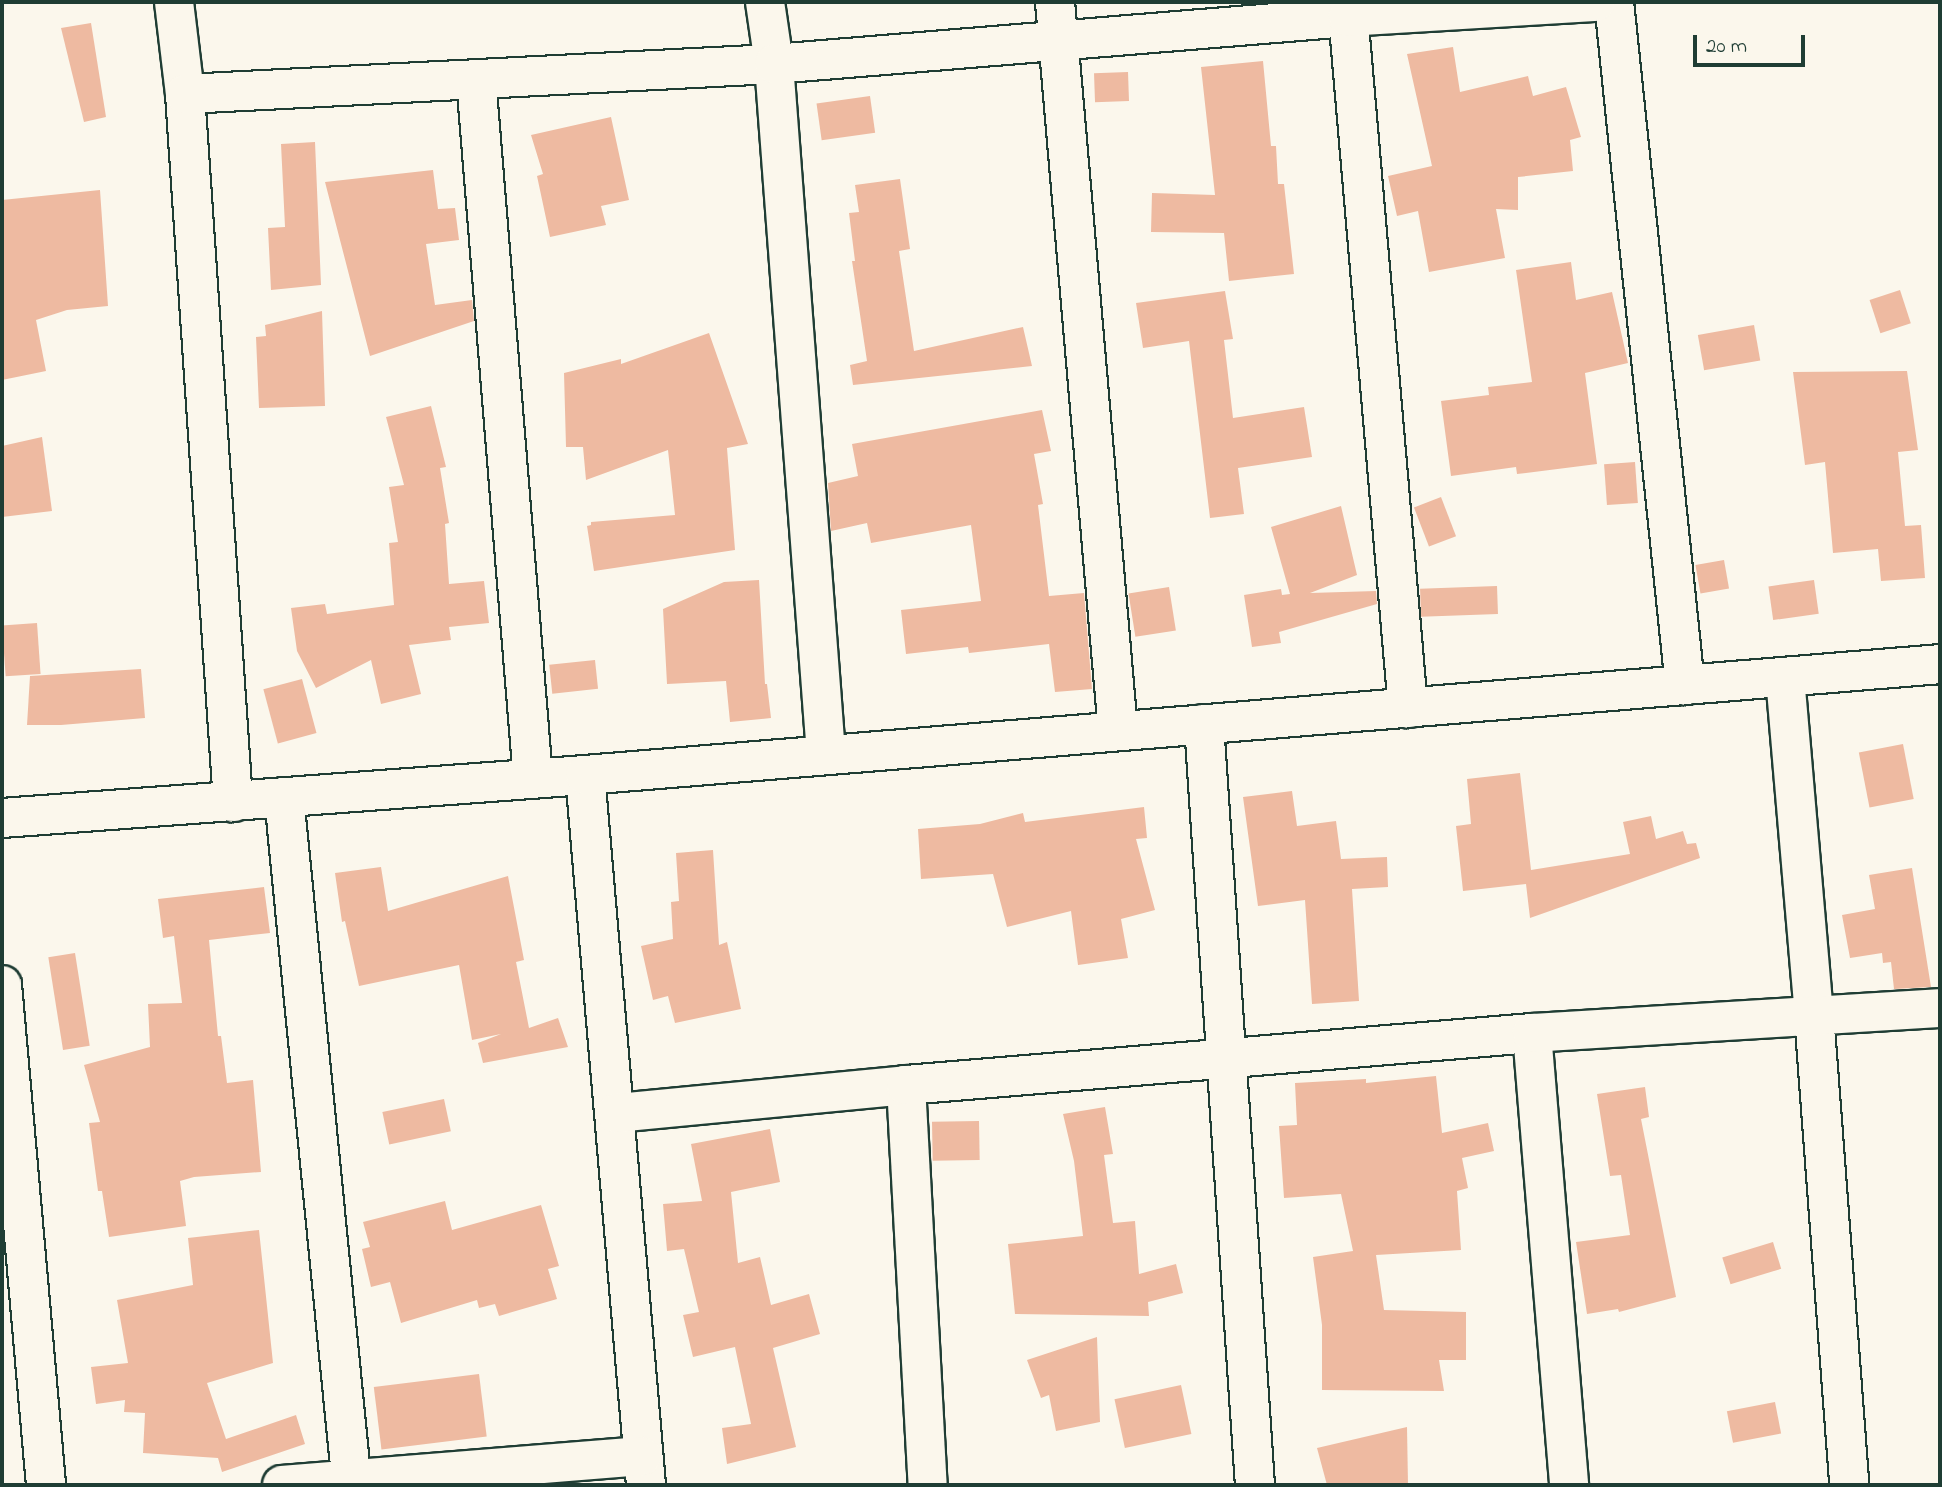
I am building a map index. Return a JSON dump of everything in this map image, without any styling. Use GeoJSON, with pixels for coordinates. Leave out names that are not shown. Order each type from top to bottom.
{"type":"FeatureCollection","features":[{"type":"Feature","properties":{"kind":"street"},"geometry":{"type":"LineString","coordinates":[[174,2],[185,94],[233,802]]}},
{"type":"Feature","properties":{"kind":"street"},"geometry":{"type":"LineString","coordinates":[[765,2],[774,64],[827,754]]}},
{"type":"Feature","properties":{"kind":"street"},"geometry":{"type":"LineString","coordinates":[[1055,2],[1118,731]]}},
{"type":"Feature","properties":{"kind":"street"},"geometry":{"type":"LineString","coordinates":[[185,94],[774,64],[1059,40],[1347,10],[1596,2]]}},
{"type":"Feature","properties":{"kind":"street"},"geometry":{"type":"LineString","coordinates":[[1614,2],[1685,685]]}},
{"type":"Feature","properties":{"kind":"street"},"geometry":{"type":"LineString","coordinates":[[1347,10],[1408,708]]}},
{"type":"Feature","properties":{"kind":"street"},"geometry":{"type":"LineString","coordinates":[[476,79],[533,778]]}},
{"type":"Feature","properties":{"kind":"street"},"geometry":{"type":"LineString","coordinates":[[2,818],[585,775],[1940,664]]}},
{"type":"Feature","properties":{"kind":"street"},"geometry":{"type":"LineString","coordinates":[[1785,677],[1815,1015],[1849,1485]]}},
{"type":"Feature","properties":{"kind":"street"},"geometry":{"type":"LineString","coordinates":[[1204,723],[1255,1485]]}},
{"type":"Feature","properties":{"kind":"street"},"geometry":{"type":"LineString","coordinates":[[282,1485],[644,1471],[616,1113],[585,775]]}},
{"type":"Feature","properties":{"kind":"street"},"geometry":{"type":"LineString","coordinates":[[284,797],[351,1483]]}},
{"type":"Feature","properties":{"kind":"street"},"geometry":{"type":"LineString","coordinates":[[2,985],[46,1485]]}},
{"type":"Feature","properties":{"kind":"street"},"geometry":{"type":"LineString","coordinates":[[616,1113],[906,1085],[1532,1033],[1940,1008]]}},
{"type":"Feature","properties":{"kind":"street"},"geometry":{"type":"LineString","coordinates":[[1532,1033],[1569,1485]]}},
{"type":"Feature","properties":{"kind":"street"},"geometry":{"type":"LineString","coordinates":[[906,1085],[928,1485]]}},
{"type":"Feature","properties":{"kind":"building"},"geometry":{"type":"Polygon","coordinates":[[[91,23],[106,117],[84,122],[61,28],[91,23]]]}},
{"type":"Feature","properties":{"kind":"building"},"geometry":{"type":"Polygon","coordinates":[[[1453,47],[1460,92],[1528,76],[1533,96],[1566,87],[1581,137],[1570,140],[1573,171],[1518,177],[1518,210],[1496,209],[1505,258],[1429,272],[1418,211],[1397,216],[1388,176],[1432,166],[1407,54],[1453,47]]]}},
{"type":"Feature","properties":{"kind":"building"},"geometry":{"type":"Polygon","coordinates":[[[1263,61],[1271,146],[1276,146],[1278,184],[1284,184],[1294,274],[1229,281],[1224,233],[1151,232],[1152,193],[1215,195],[1201,67],[1263,61]]]}},
{"type":"Feature","properties":{"kind":"building"},"geometry":{"type":"Polygon","coordinates":[[[1128,72],[1129,101],[1095,102],[1094,73],[1128,72]]]}},
{"type":"Feature","properties":{"kind":"building"},"geometry":{"type":"Polygon","coordinates":[[[870,96],[875,133],[822,140],[817,104],[870,96]]]}},
{"type":"Feature","properties":{"kind":"building"},"geometry":{"type":"Polygon","coordinates":[[[611,117],[629,200],[601,206],[606,225],[550,237],[537,176],[543,174],[531,135],[611,117]]]}},
{"type":"Feature","properties":{"kind":"building"},"geometry":{"type":"Polygon","coordinates":[[[315,142],[321,285],[271,290],[268,228],[285,227],[281,144],[315,142]]]}},
{"type":"Feature","properties":{"kind":"building"},"geometry":{"type":"Polygon","coordinates":[[[433,170],[438,209],[455,208],[459,240],[426,244],[435,305],[472,300],[474,321],[370,356],[325,182],[433,170]]]}},
{"type":"Feature","properties":{"kind":"building"},"geometry":{"type":"Polygon","coordinates":[[[900,179],[910,249],[899,251],[914,351],[1023,327],[1032,366],[853,385],[850,365],[867,361],[852,261],[855,261],[849,213],[859,212],[855,185],[900,179]]]}},
{"type":"Feature","properties":{"kind":"building"},"geometry":{"type":"Polygon","coordinates":[[[100,190],[108,306],[67,310],[36,320],[46,371],[2,380],[2,200],[100,190]]]}},
{"type":"Feature","properties":{"kind":"building"},"geometry":{"type":"Polygon","coordinates":[[[1571,262],[1576,300],[1612,292],[1628,363],[1585,373],[1597,464],[1517,474],[1516,467],[1451,476],[1441,401],[1489,395],[1488,387],[1532,382],[1516,270],[1571,262]]]}},
{"type":"Feature","properties":{"kind":"building"},"geometry":{"type":"Polygon","coordinates":[[[1900,290],[1911,323],[1880,333],[1870,300],[1900,290]]]}},
{"type":"Feature","properties":{"kind":"building"},"geometry":{"type":"Polygon","coordinates":[[[1225,291],[1233,339],[1224,340],[1233,418],[1304,407],[1312,457],[1238,468],[1244,514],[1210,518],[1189,341],[1143,348],[1136,303],[1225,291]]]}},
{"type":"Feature","properties":{"kind":"building"},"geometry":{"type":"Polygon","coordinates":[[[322,311],[325,406],[259,408],[256,337],[266,336],[265,325],[322,311]]]}},
{"type":"Feature","properties":{"kind":"building"},"geometry":{"type":"Polygon","coordinates":[[[1754,325],[1760,360],[1704,370],[1698,335],[1754,325]]]}},
{"type":"Feature","properties":{"kind":"building"},"geometry":{"type":"Polygon","coordinates":[[[709,333],[748,444],[727,448],[735,550],[594,571],[587,526],[591,525],[591,522],[675,515],[668,450],[586,480],[583,447],[566,447],[564,373],[621,359],[621,364],[709,333]]]}},
{"type":"Feature","properties":{"kind":"building"},"geometry":{"type":"Polygon","coordinates":[[[1907,371],[1918,450],[1898,452],[1905,526],[1921,525],[1925,578],[1881,581],[1878,549],[1833,553],[1825,462],[1805,465],[1793,372],[1907,371]]]}},
{"type":"Feature","properties":{"kind":"building"},"geometry":{"type":"Polygon","coordinates":[[[431,406],[446,467],[440,468],[449,523],[445,524],[449,584],[484,581],[489,623],[449,627],[451,640],[409,645],[421,694],[381,704],[371,660],[316,688],[297,651],[291,608],[325,604],[327,614],[394,605],[389,543],[398,542],[389,487],[404,485],[386,417],[431,406]]]}},
{"type":"Feature","properties":{"kind":"building"},"geometry":{"type":"Polygon","coordinates":[[[1042,410],[1051,451],[1034,454],[1043,504],[1038,505],[1049,596],[1084,593],[1092,689],[1055,692],[1049,644],[969,653],[968,647],[906,654],[901,610],[981,601],[971,525],[871,543],[867,523],[831,531],[828,483],[858,476],[852,444],[1042,410]]]}},
{"type":"Feature","properties":{"kind":"building"},"geometry":{"type":"Polygon","coordinates":[[[42,437],[52,511],[2,517],[2,446],[42,437]]]}},
{"type":"Feature","properties":{"kind":"building"},"geometry":{"type":"Polygon","coordinates":[[[1635,462],[1638,503],[1607,505],[1604,464],[1635,462]]]}},
{"type":"Feature","properties":{"kind":"building"},"geometry":{"type":"Polygon","coordinates":[[[1441,497],[1456,536],[1429,547],[1414,507],[1441,497]]]}},
{"type":"Feature","properties":{"kind":"building"},"geometry":{"type":"Polygon","coordinates":[[[1341,506],[1357,575],[1310,593],[1376,591],[1377,604],[1279,632],[1281,643],[1252,647],[1244,595],[1281,589],[1282,595],[1290,594],[1271,527],[1341,506]]]}},
{"type":"Feature","properties":{"kind":"building"},"geometry":{"type":"Polygon","coordinates":[[[1724,560],[1729,589],[1700,594],[1695,565],[1724,560]]]}},
{"type":"Feature","properties":{"kind":"building"},"geometry":{"type":"Polygon","coordinates":[[[759,580],[765,684],[771,718],[730,722],[726,681],[667,684],[663,609],[724,582],[759,580]]]}},
{"type":"Feature","properties":{"kind":"building"},"geometry":{"type":"Polygon","coordinates":[[[1814,580],[1819,614],[1773,620],[1768,586],[1814,580]]]}},
{"type":"Feature","properties":{"kind":"building"},"geometry":{"type":"Polygon","coordinates":[[[1497,586],[1498,614],[1421,617],[1420,589],[1497,586]]]}},
{"type":"Feature","properties":{"kind":"building"},"geometry":{"type":"Polygon","coordinates":[[[1169,587],[1176,630],[1135,637],[1129,593],[1169,587]]]}},
{"type":"Feature","properties":{"kind":"building"},"geometry":{"type":"Polygon","coordinates":[[[37,623],[41,674],[6,676],[2,625],[37,623]]]}},
{"type":"Feature","properties":{"kind":"building"},"geometry":{"type":"Polygon","coordinates":[[[595,660],[598,689],[552,694],[549,665],[595,660]]]}},
{"type":"Feature","properties":{"kind":"building"},"geometry":{"type":"Polygon","coordinates":[[[141,669],[145,718],[27,725],[30,676],[141,669]]]}},
{"type":"Feature","properties":{"kind":"building"},"geometry":{"type":"Polygon","coordinates":[[[302,679],[316,733],[278,743],[263,689],[302,679]]]}},
{"type":"Feature","properties":{"kind":"building"},"geometry":{"type":"Polygon","coordinates":[[[1903,744],[1914,799],[1870,808],[1859,753],[1903,744]]]}},
{"type":"Feature","properties":{"kind":"building"},"geometry":{"type":"Polygon","coordinates":[[[1520,773],[1531,870],[1630,854],[1623,822],[1651,816],[1656,839],[1683,831],[1687,844],[1696,843],[1700,858],[1530,918],[1526,884],[1463,891],[1456,826],[1471,824],[1467,779],[1520,773]]]}},
{"type":"Feature","properties":{"kind":"building"},"geometry":{"type":"Polygon","coordinates":[[[1292,791],[1297,826],[1336,821],[1341,859],[1387,857],[1388,887],[1352,889],[1359,1001],[1312,1004],[1305,900],[1258,906],[1243,797],[1292,791]]]}},
{"type":"Feature","properties":{"kind":"building"},"geometry":{"type":"Polygon","coordinates":[[[1144,807],[1147,838],[1136,839],[1155,910],[1121,919],[1128,958],[1078,965],[1071,911],[1007,927],[993,874],[921,879],[918,829],[980,824],[1023,813],[1025,822],[1144,807]]]}},
{"type":"Feature","properties":{"kind":"building"},"geometry":{"type":"Polygon","coordinates":[[[713,850],[719,945],[727,942],[741,1009],[675,1023],[668,996],[653,1000],[641,946],[673,939],[671,902],[679,901],[676,853],[713,850]]]}},
{"type":"Feature","properties":{"kind":"building"},"geometry":{"type":"Polygon","coordinates":[[[381,867],[388,911],[508,876],[524,960],[516,962],[529,1028],[558,1018],[568,1047],[483,1063],[478,1043],[501,1034],[472,1040],[459,965],[359,986],[345,921],[342,922],[335,873],[381,867]]]}},
{"type":"Feature","properties":{"kind":"building"},"geometry":{"type":"Polygon","coordinates":[[[1912,868],[1931,987],[1894,989],[1891,962],[1883,963],[1882,953],[1850,958],[1842,915],[1875,909],[1869,875],[1912,868]]]}},
{"type":"Feature","properties":{"kind":"building"},"geometry":{"type":"Polygon","coordinates":[[[264,887],[270,933],[209,940],[218,1036],[221,1036],[227,1083],[253,1080],[261,1172],[194,1177],[180,1181],[186,1226],[109,1237],[102,1191],[98,1191],[89,1123],[100,1122],[84,1065],[150,1047],[148,1004],[182,1003],[174,936],[163,938],[158,899],[264,887]]]}},
{"type":"Feature","properties":{"kind":"building"},"geometry":{"type":"Polygon","coordinates":[[[75,953],[90,1046],[63,1050],[48,957],[75,953]]]}},
{"type":"Feature","properties":{"kind":"building"},"geometry":{"type":"Polygon","coordinates":[[[1436,1076],[1442,1133],[1488,1123],[1494,1151],[1462,1158],[1468,1188],[1457,1191],[1461,1250],[1376,1255],[1384,1310],[1466,1312],[1466,1360],[1439,1360],[1444,1391],[1322,1390],[1322,1325],[1313,1257],[1353,1251],[1341,1194],[1284,1198],[1279,1126],[1297,1125],[1295,1083],[1366,1079],[1366,1083],[1436,1076]]]}},
{"type":"Feature","properties":{"kind":"building"},"geometry":{"type":"Polygon","coordinates":[[[1645,1087],[1649,1117],[1641,1119],[1676,1297],[1619,1312],[1618,1309],[1587,1314],[1576,1242],[1630,1235],[1621,1175],[1610,1176],[1597,1094],[1645,1087]]]}},
{"type":"Feature","properties":{"kind":"building"},"geometry":{"type":"Polygon","coordinates":[[[444,1099],[451,1131],[389,1144],[382,1112],[444,1099]]]}},
{"type":"Feature","properties":{"kind":"building"},"geometry":{"type":"Polygon","coordinates":[[[1105,1107],[1113,1154],[1104,1155],[1113,1223],[1135,1221],[1139,1274],[1176,1264],[1183,1293],[1148,1302],[1149,1316],[1015,1314],[1008,1244],[1083,1236],[1074,1161],[1063,1114],[1105,1107]]]}},
{"type":"Feature","properties":{"kind":"building"},"geometry":{"type":"Polygon","coordinates":[[[979,1121],[980,1160],[933,1161],[932,1122],[979,1121]]]}},
{"type":"Feature","properties":{"kind":"building"},"geometry":{"type":"Polygon","coordinates":[[[770,1129],[780,1182],[731,1192],[738,1263],[760,1257],[771,1305],[809,1294],[820,1334],[773,1348],[796,1447],[727,1464],[722,1428],[751,1424],[735,1347],[693,1357],[683,1315],[699,1312],[684,1249],[667,1251],[663,1204],[702,1201],[691,1144],[770,1129]]]}},
{"type":"Feature","properties":{"kind":"building"},"geometry":{"type":"Polygon","coordinates":[[[445,1201],[452,1230],[541,1205],[559,1266],[548,1269],[557,1299],[499,1316],[495,1304],[479,1308],[477,1300],[401,1323],[390,1282],[371,1287],[362,1249],[370,1247],[363,1222],[445,1201]]]}},
{"type":"Feature","properties":{"kind":"building"},"geometry":{"type":"Polygon","coordinates":[[[259,1230],[273,1363],[207,1383],[226,1439],[296,1415],[305,1444],[222,1472],[218,1458],[143,1453],[145,1413],[124,1412],[125,1400],[96,1404],[91,1367],[128,1363],[117,1300],[193,1285],[188,1238],[259,1230]]]}},
{"type":"Feature","properties":{"kind":"building"},"geometry":{"type":"Polygon","coordinates":[[[1773,1242],[1781,1269],[1731,1284],[1722,1257],[1773,1242]]]}},
{"type":"Feature","properties":{"kind":"building"},"geometry":{"type":"Polygon","coordinates":[[[1097,1337],[1100,1422],[1056,1431],[1049,1395],[1041,1398],[1027,1360],[1097,1337]]]}},
{"type":"Feature","properties":{"kind":"building"},"geometry":{"type":"Polygon","coordinates":[[[479,1374],[487,1437],[381,1449],[374,1387],[479,1374]]]}},
{"type":"Feature","properties":{"kind":"building"},"geometry":{"type":"Polygon","coordinates":[[[1181,1385],[1191,1434],[1125,1448],[1114,1399],[1181,1385]]]}},
{"type":"Feature","properties":{"kind":"building"},"geometry":{"type":"Polygon","coordinates":[[[1775,1402],[1781,1433],[1733,1443],[1727,1411],[1775,1402]]]}},
{"type":"Feature","properties":{"kind":"building"},"geometry":{"type":"Polygon","coordinates":[[[1407,1427],[1408,1485],[1327,1485],[1317,1448],[1407,1427]]]}}]}
